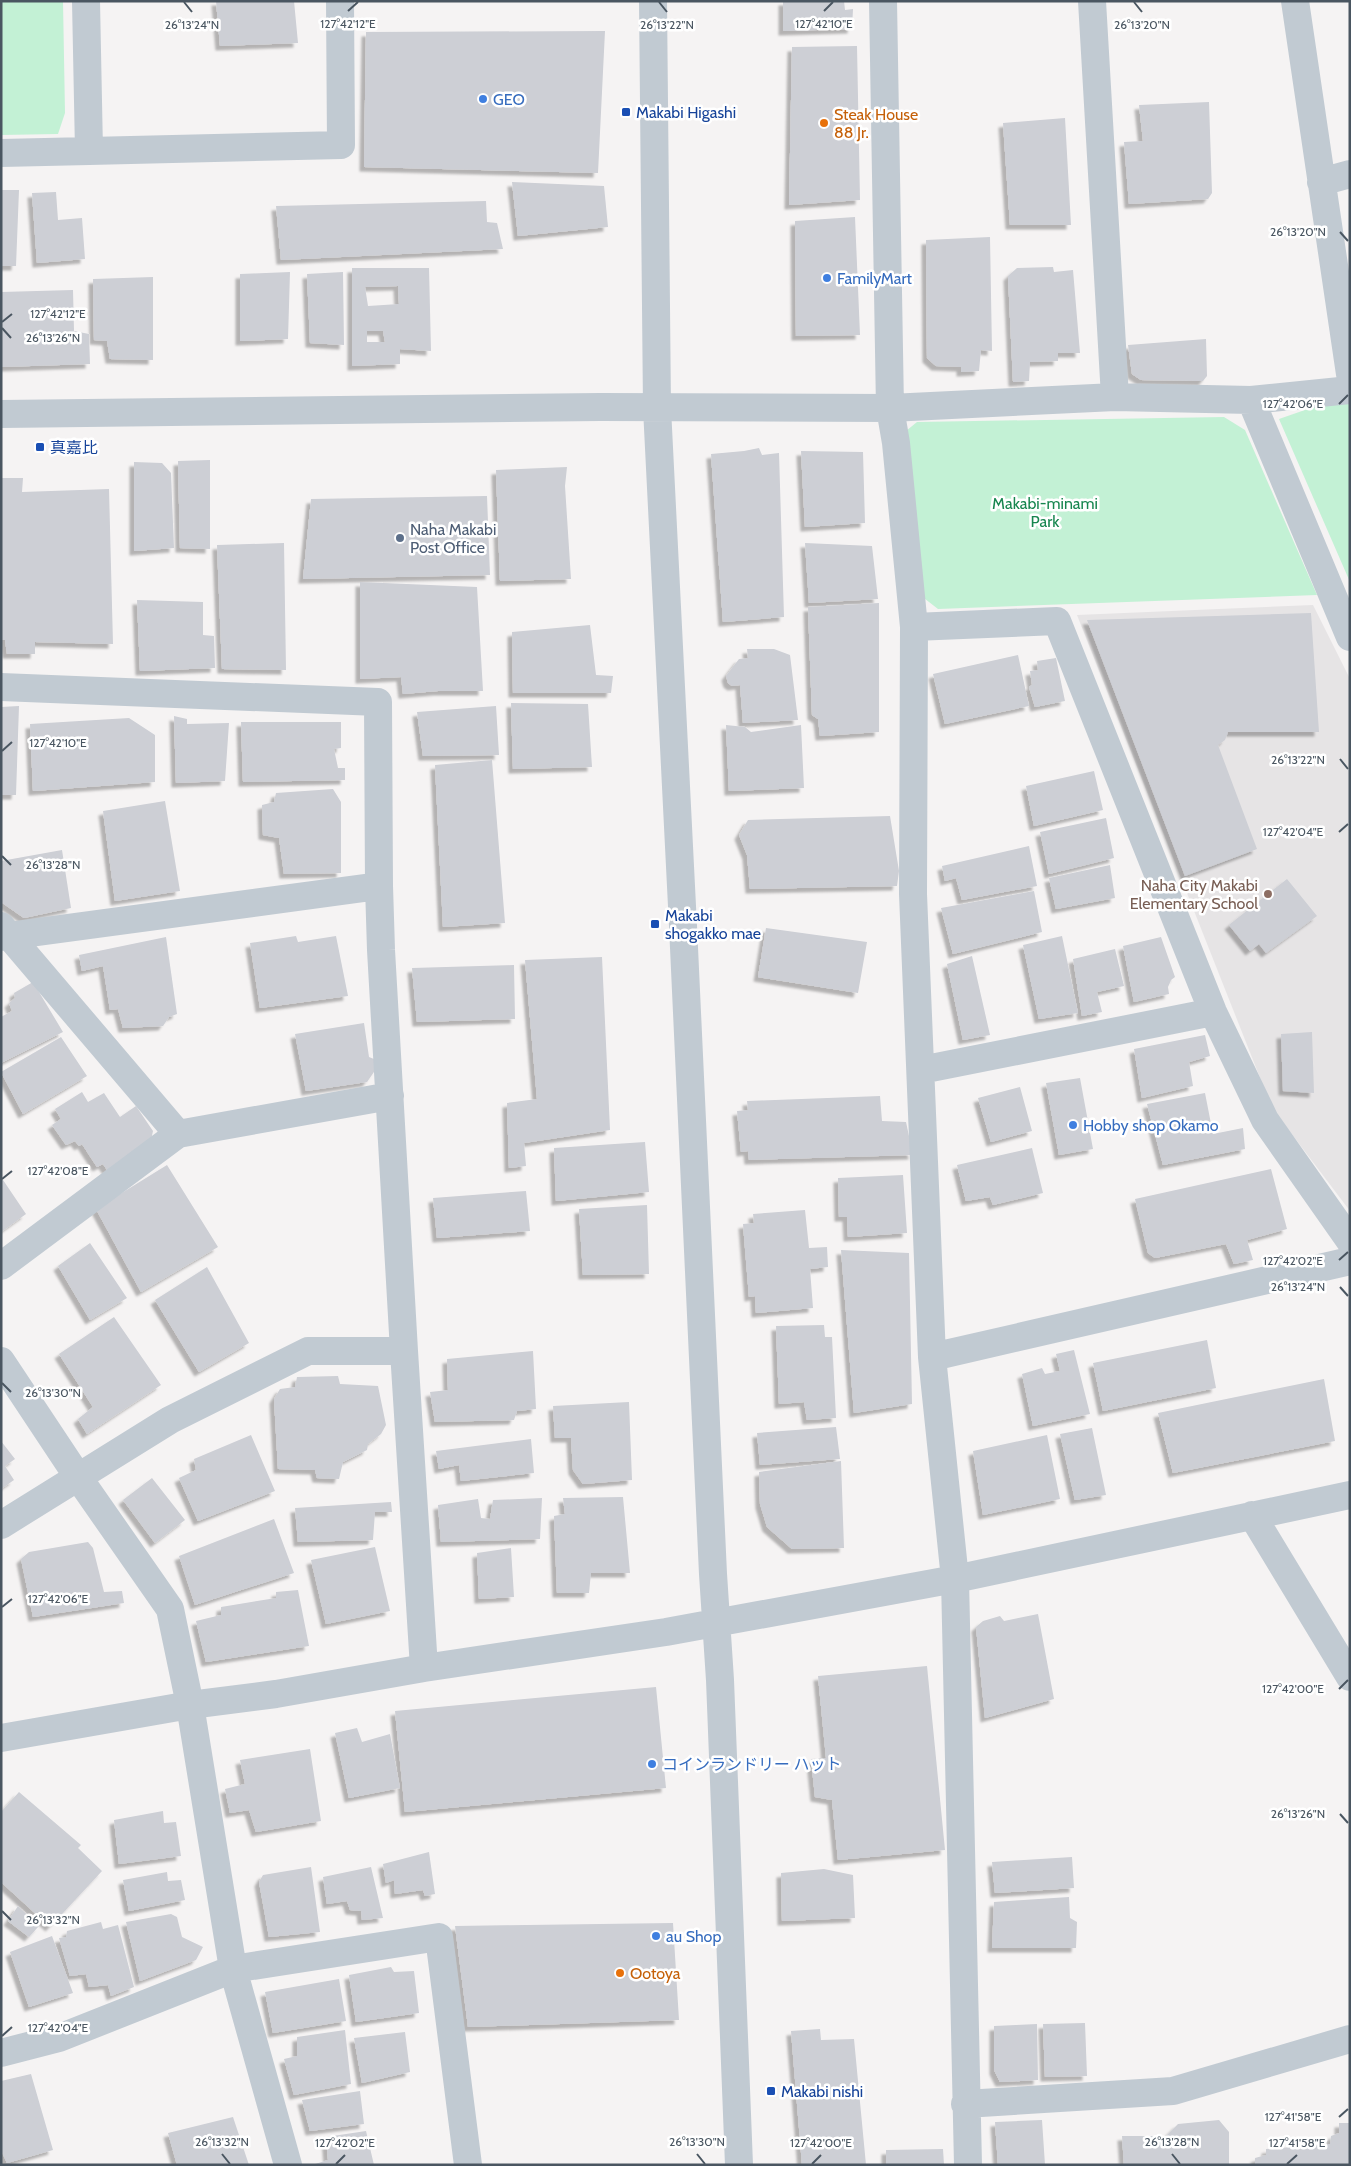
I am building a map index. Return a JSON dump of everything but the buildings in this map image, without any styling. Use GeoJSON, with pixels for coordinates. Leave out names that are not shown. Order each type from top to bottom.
{"type":"FeatureCollection","features":[{"type":"Feature","properties":{"kind":"street"},"geometry":{"type":"LineString","coordinates":[[86,1],[89,150]]}},
{"type":"Feature","properties":{"kind":"street"},"geometry":{"type":"LineString","coordinates":[[1,153],[341,145],[340,1]]}},
{"type":"Feature","properties":{"kind":"street"},"geometry":{"type":"LineString","coordinates":[[653,1],[657,408],[716,1623],[739,2165]]}},
{"type":"Feature","properties":{"kind":"street"},"geometry":{"type":"LineString","coordinates":[[882,1],[890,408],[896,443],[914,627],[913,894],[932,1357],[954,1579],[965,2104],[968,2165]]}},
{"type":"Feature","properties":{"kind":"street"},"geometry":{"type":"LineString","coordinates":[[1092,1],[1115,397]]}},
{"type":"Feature","properties":{"kind":"street"},"geometry":{"type":"LineString","coordinates":[[1295,1],[1350,374]]}},
{"type":"Feature","properties":{"kind":"street"},"geometry":{"type":"LineString","coordinates":[[1321,182],[1350,174]]}},
{"type":"Feature","properties":{"kind":"street"},"geometry":{"type":"LineString","coordinates":[[1,414],[657,408],[890,408],[1115,397],[1251,400],[1350,390]]}},
{"type":"Feature","properties":{"kind":"street"},"geometry":{"type":"LineString","coordinates":[[1251,400],[1350,637]]}},
{"type":"Feature","properties":{"kind":"street"},"geometry":{"type":"LineString","coordinates":[[914,627],[1057,621],[1213,1012],[1265,1120],[1350,1241]]}},
{"type":"Feature","properties":{"kind":"street"},"geometry":{"type":"LineString","coordinates":[[1,687],[378,702],[379,886],[404,1351],[424,1668]]}},
{"type":"Feature","properties":{"kind":"street"},"geometry":{"type":"LineString","coordinates":[[4,933],[379,886]]}},
{"type":"Feature","properties":{"kind":"street"},"geometry":{"type":"LineString","coordinates":[[4,933],[178,1134]]}},
{"type":"Feature","properties":{"kind":"street"},"geometry":{"type":"LineString","coordinates":[[921,1070],[1213,1012]]}},
{"type":"Feature","properties":{"kind":"street"},"geometry":{"type":"LineString","coordinates":[[1,1266],[178,1134],[390,1096]]}},
{"type":"Feature","properties":{"kind":"street"},"geometry":{"type":"LineString","coordinates":[[932,1357],[1350,1261]]}},
{"type":"Feature","properties":{"kind":"street"},"geometry":{"type":"LineString","coordinates":[[1,1525],[170,1420],[308,1351],[404,1351]]}},
{"type":"Feature","properties":{"kind":"street"},"geometry":{"type":"LineString","coordinates":[[1,1361],[78,1477],[170,1609],[190,1705],[233,1968],[288,2165]]}},
{"type":"Feature","properties":{"kind":"street"},"geometry":{"type":"LineString","coordinates":[[1,1738],[190,1705],[276,1694],[424,1668],[716,1623],[954,1579],[1350,1495]]}},
{"type":"Feature","properties":{"kind":"street"},"geometry":{"type":"LineString","coordinates":[[1252,1515],[1350,1677]]}},
{"type":"Feature","properties":{"kind":"street"},"geometry":{"type":"LineString","coordinates":[[1,2053],[59,2038],[233,1968],[439,1937],[468,2165]]}},
{"type":"Feature","properties":{"kind":"street"},"geometry":{"type":"LineString","coordinates":[[965,2104],[1173,2091],[1350,2039]]}},
{"type":"Feature","properties":{"kind":"shaded area","name":"Naha City Makabi Elementary School"},"geometry":{"type":"Polygon","coordinates":[[[1313,605],[1350,679],[1350,1211],[1272,1108],[1077,615],[1313,605]]]}},
{"type":"Feature","properties":{"kind":"green space"},"geometry":{"type":"Polygon","coordinates":[[[1,1],[63,1],[65,113],[58,134],[1,135],[1,1]]]}},
{"type":"Feature","properties":{"kind":"green space"},"geometry":{"type":"Polygon","coordinates":[[[1325,403],[1350,403],[1350,582],[1279,419],[1325,403]]]}},
{"type":"Feature","properties":{"kind":"green space","name":"Makabi-minami Park"},"geometry":{"type":"Polygon","coordinates":[[[1224,417],[1245,430],[1317,595],[938,609],[920,595],[906,431],[917,422],[1224,417]]]}},
{"type":"Feature","properties":{"kind":"place","name":"GEO"},"geometry":{"type":"Point","coordinates":[483,99]}},
{"type":"Feature","properties":{"kind":"place","name":"Makabi Higashi"},"geometry":{"type":"Point","coordinates":[626,112]}},
{"type":"Feature","properties":{"kind":"place","name":"Steak House 88 Jr."},"geometry":{"type":"Point","coordinates":[824,123]}},
{"type":"Feature","properties":{"kind":"place","name":"FamilyMart"},"geometry":{"type":"Point","coordinates":[827,278]}},
{"type":"Feature","properties":{"kind":"place","name":"真嘉比"},"geometry":{"type":"Point","coordinates":[40,447]}},
{"type":"Feature","properties":{"kind":"place","name":"Naha Makabi Post Office"},"geometry":{"type":"Point","coordinates":[400,538]}},
{"type":"Feature","properties":{"kind":"place","name":"Naha City Makabi Elementary School"},"geometry":{"type":"Point","coordinates":[1268,894]}},
{"type":"Feature","properties":{"kind":"place","name":"Makabi shogakko mae"},"geometry":{"type":"Point","coordinates":[655,924]}},
{"type":"Feature","properties":{"kind":"place","name":"Hobby shop Okamo"},"geometry":{"type":"Point","coordinates":[1073,1125]}},
{"type":"Feature","properties":{"kind":"place","name":"コインランドリー ハット"},"geometry":{"type":"Point","coordinates":[652,1764]}},
{"type":"Feature","properties":{"kind":"place","name":"au Shop"},"geometry":{"type":"Point","coordinates":[656,1936]}},
{"type":"Feature","properties":{"kind":"place","name":"Ootoya"},"geometry":{"type":"Point","coordinates":[620,1973]}},
{"type":"Feature","properties":{"kind":"place","name":"Makabi nishi"},"geometry":{"type":"Point","coordinates":[771,2091]}}]}
